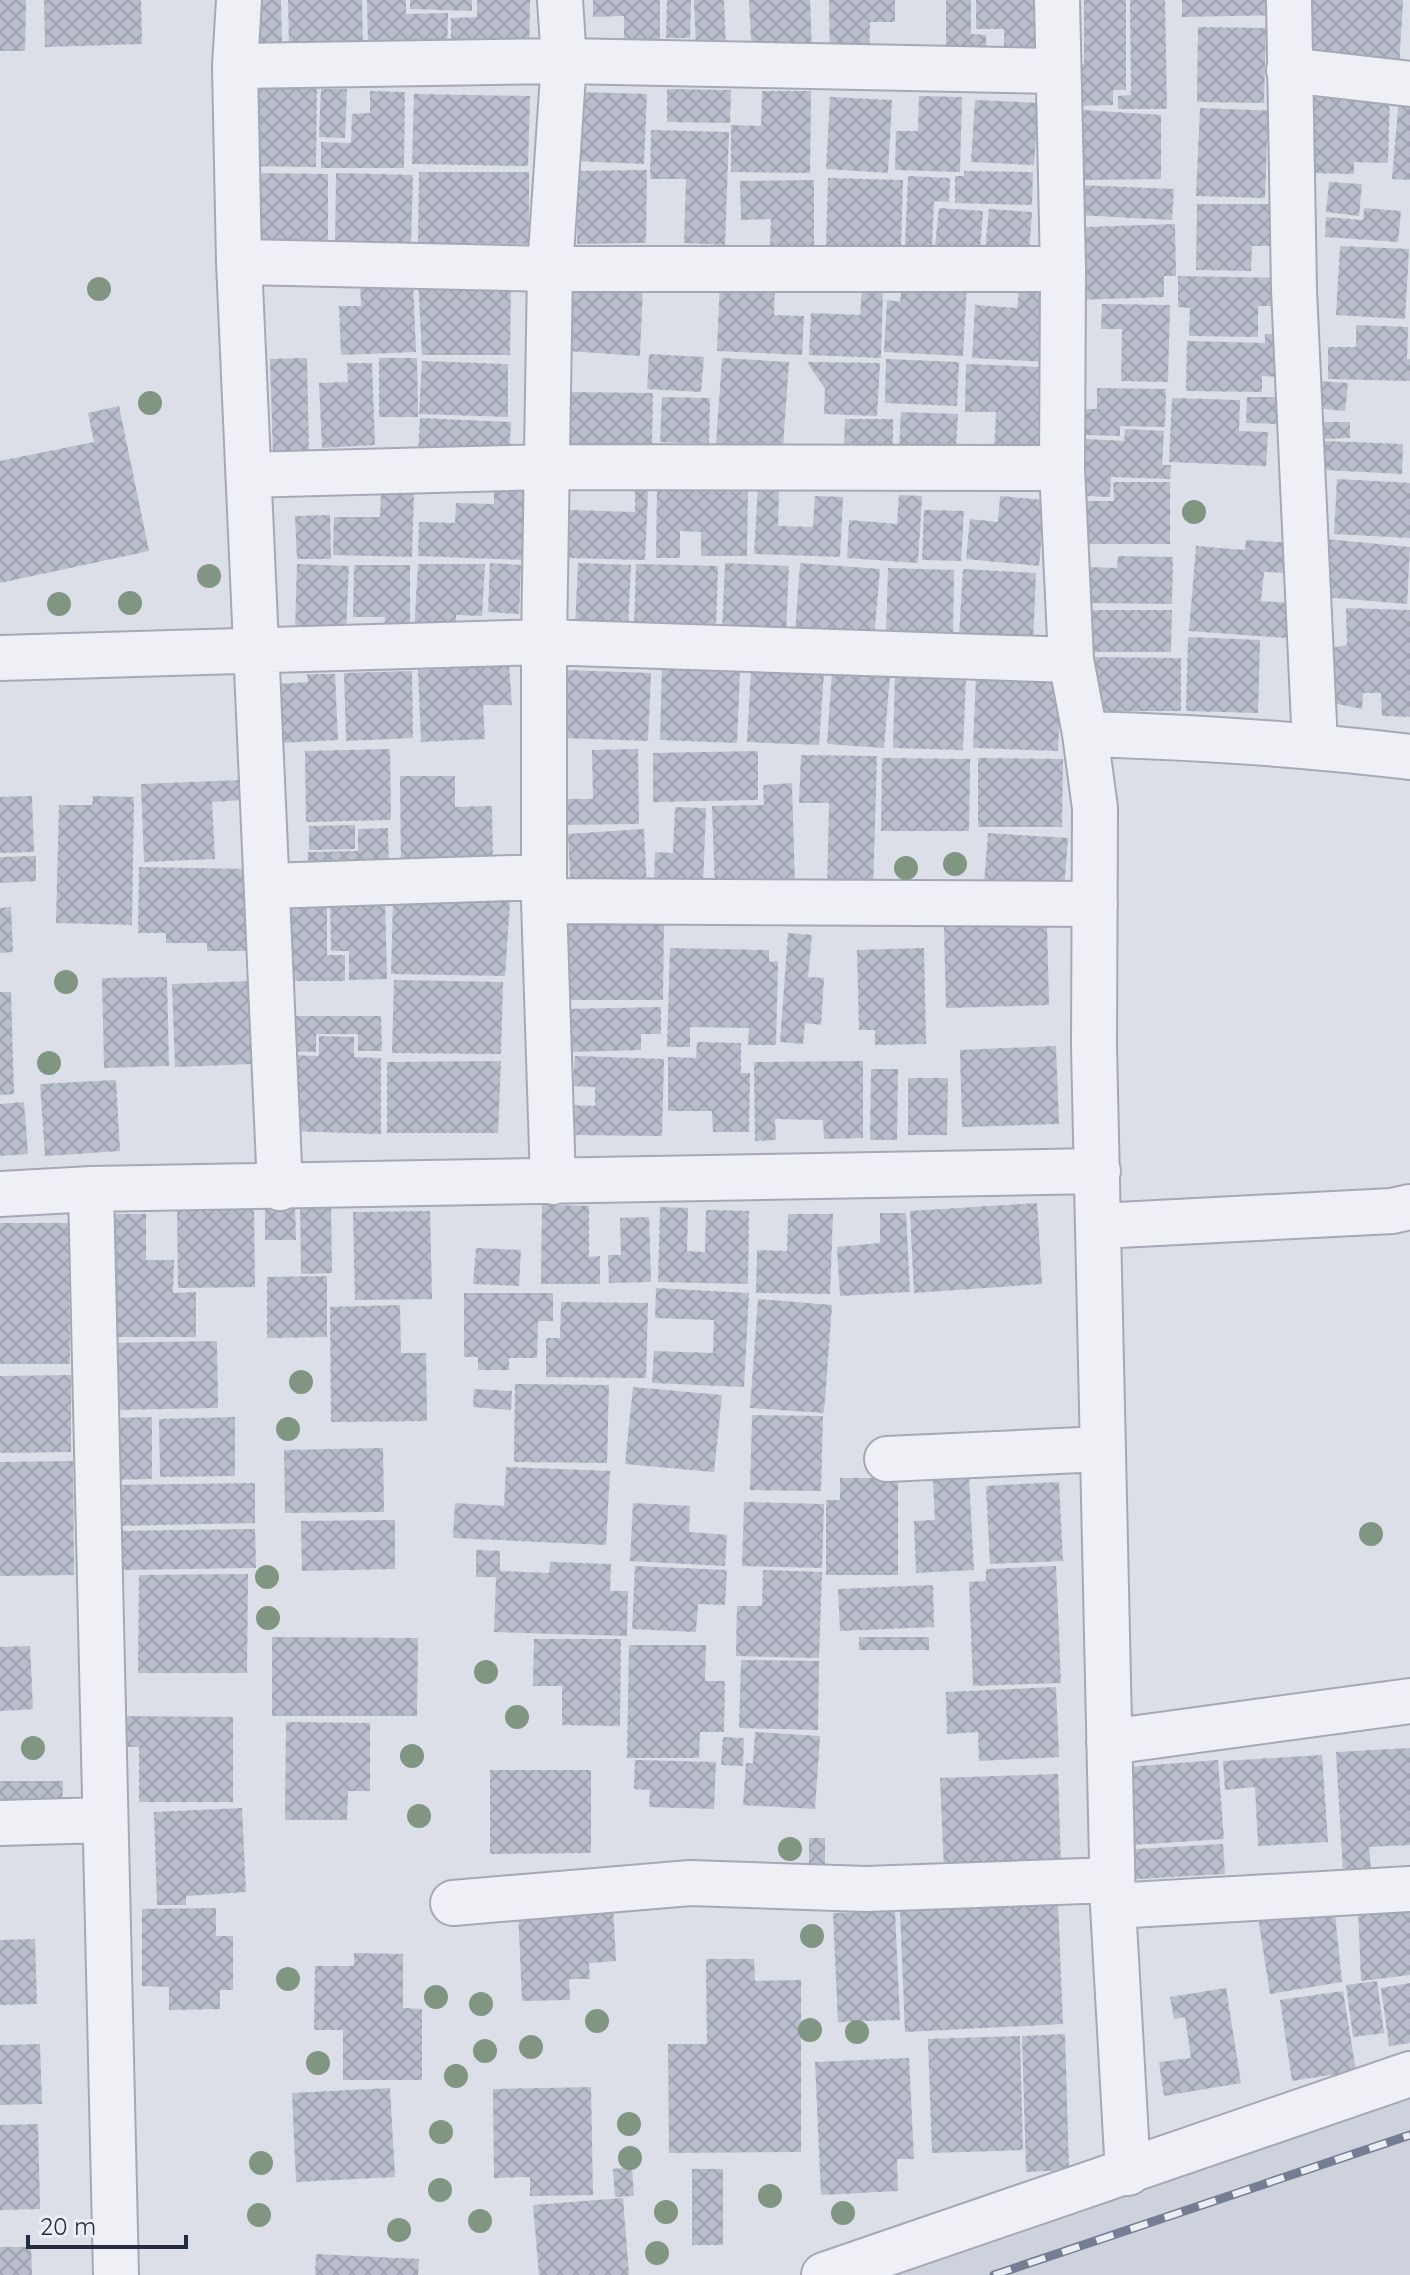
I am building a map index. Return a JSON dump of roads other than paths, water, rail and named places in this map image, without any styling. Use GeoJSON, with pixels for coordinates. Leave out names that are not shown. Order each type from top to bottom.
{"type":"FeatureCollection","features":[{"type":"Feature","properties":{"kind":"street"},"geometry":{"type":"LineString","coordinates":[[239,0],[235,66],[239,262],[280,1188]]}},
{"type":"Feature","properties":{"kind":"street"},"geometry":{"type":"LineString","coordinates":[[553,1182],[544,889],[544,642],[550,269],[564,61],[560,0]]}},
{"type":"Feature","properties":{"kind":"street"},"geometry":{"type":"LineString","coordinates":[[1057,0],[1063,269],[1062,468],[1071,660],[1095,808],[1102,1449],[1112,1893],[1128,2173]]}},
{"type":"Feature","properties":{"kind":"street"},"geometry":{"type":"LineString","coordinates":[[1289,0],[1295,305],[1315,745]]}},
{"type":"Feature","properties":{"kind":"street"},"geometry":{"type":"LineString","coordinates":[[235,66],[564,61],[1057,71]]}},
{"type":"Feature","properties":{"kind":"street"},"geometry":{"type":"LineString","coordinates":[[1289,70],[1410,84]]}},
{"type":"Feature","properties":{"kind":"street"},"geometry":{"type":"LineString","coordinates":[[239,262],[550,269],[1063,269]]}},
{"type":"Feature","properties":{"kind":"street"},"geometry":{"type":"LineString","coordinates":[[249,475],[548,467],[1062,468]]}},
{"type":"Feature","properties":{"kind":"street"},"geometry":{"type":"LineString","coordinates":[[0,658],[544,642],[1071,660]]}},
{"type":"Feature","properties":{"kind":"street"},"geometry":{"type":"LineString","coordinates":[[1085,734],[1315,745],[1410,757]]}},
{"type":"Feature","properties":{"kind":"street"},"geometry":{"type":"LineString","coordinates":[[268,886],[544,889],[1095,904]]}},
{"type":"Feature","properties":{"kind":"street"},"geometry":{"type":"LineString","coordinates":[[0,1194],[91,1189],[1098,1171]]}},
{"type":"Feature","properties":{"kind":"street"},"geometry":{"type":"LineString","coordinates":[[91,1189],[116,2275]]}},
{"type":"Feature","properties":{"kind":"street"},"geometry":{"type":"LineString","coordinates":[[1099,1226],[1392,1211],[1410,1207]]}},
{"type":"Feature","properties":{"kind":"street"},"geometry":{"type":"LineString","coordinates":[[887,1459],[1102,1449]]}},
{"type":"Feature","properties":{"kind":"street"},"geometry":{"type":"LineString","coordinates":[[1109,1742],[1410,1701]]}},
{"type":"Feature","properties":{"kind":"street"},"geometry":{"type":"LineString","coordinates":[[0,1823],[105,1820]]}},
{"type":"Feature","properties":{"kind":"street"},"geometry":{"type":"LineString","coordinates":[[453,1903],[690,1883],[1112,1893],[1410,1889]]}},
{"type":"Feature","properties":{"kind":"street"},"geometry":{"type":"LineString","coordinates":[[824,2275],[1410,2074]]}},
{"type":"Feature","properties":{"kind":"railway"},"geometry":{"type":"LineString","coordinates":[[994,2275],[1410,2135]]}}]}
